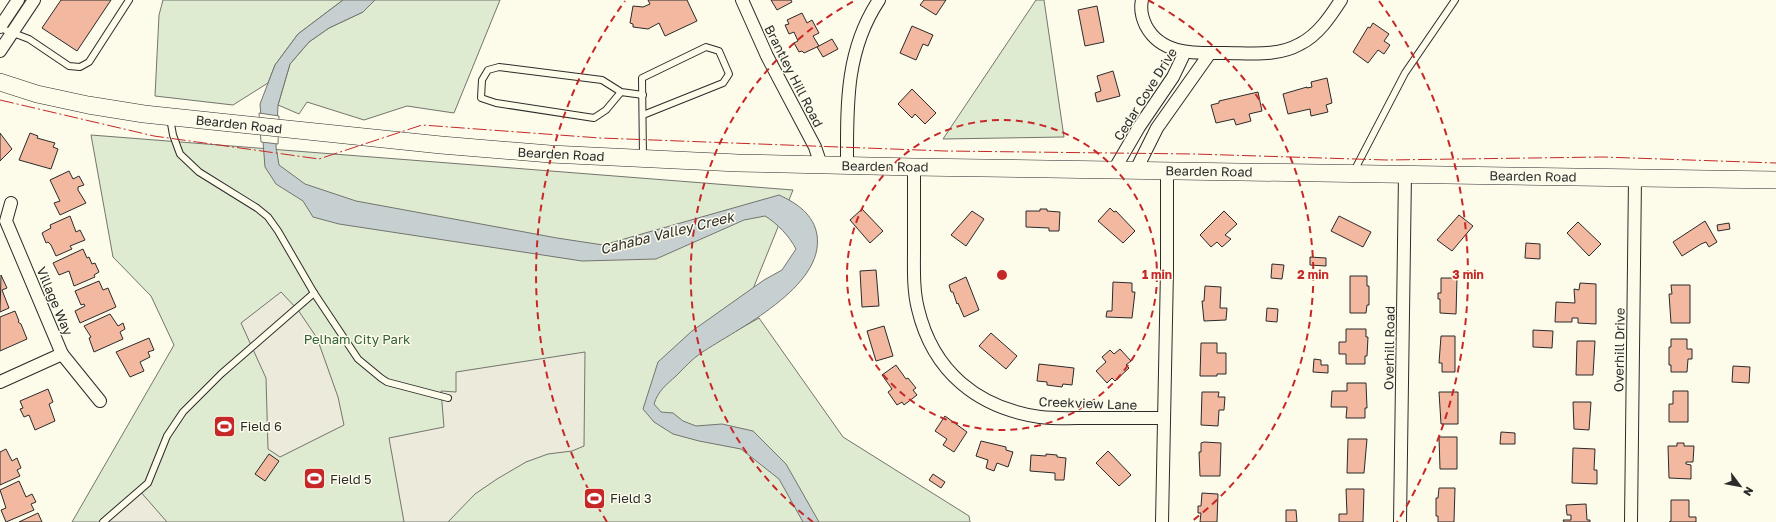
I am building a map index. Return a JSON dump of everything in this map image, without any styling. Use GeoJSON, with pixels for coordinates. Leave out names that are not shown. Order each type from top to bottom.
{"type":"FeatureCollection","features":[{"type":"Feature","properties":{"kind":"street"},"geometry":{"type":"LineString","coordinates":[[0,27],[18,0]]}},
{"type":"Feature","properties":{"kind":"street"},"geometry":{"type":"LineString","coordinates":[[0,51],[34,0]]}},
{"type":"Feature","properties":{"kind":"street","name":"Brantley Hill Road"},"geometry":{"type":"LineString","coordinates":[[742,0],[767,56],[815,147],[821,165]]}},
{"type":"Feature","properties":{"kind":"street"},"geometry":{"type":"LineString","coordinates":[[847,165],[851,69],[856,47],[866,22],[879,0]]}},
{"type":"Feature","properties":{"kind":"street"},"geometry":{"type":"LineString","coordinates":[[1142,0],[1141,12],[1144,22],[1152,36],[1163,45],[1185,52]]}},
{"type":"Feature","properties":{"kind":"street","name":"Cedar Cove Drive"},"geometry":{"type":"LineString","coordinates":[[1114,170],[1139,127],[1173,77],[1185,52],[1267,53],[1288,49],[1300,45],[1316,33],[1341,0]]}},
{"type":"Feature","properties":{"kind":"street"},"geometry":{"type":"LineString","coordinates":[[1136,170],[1157,128],[1210,53]]}},
{"type":"Feature","properties":{"kind":"street","name":"Bearden Road"},"geometry":{"type":"LineString","coordinates":[[0,82],[37,94],[88,106],[170,117],[449,146],[550,154],[821,165],[914,167],[1776,180]]}},
{"type":"Feature","properties":{"kind":"street","name":"Creekview Lane"},"geometry":{"type":"LineString","coordinates":[[914,167],[914,277],[917,308],[928,341],[951,375],[976,395],[989,402],[1006,409],[1040,417],[1164,418]]}},
{"type":"Feature","properties":{"kind":"street"},"geometry":{"type":"LineString","coordinates":[[1162,522],[1167,262],[1167,170]]}},
{"type":"Feature","properties":{"kind":"street","name":"Overhill Road"},"geometry":{"type":"LineString","coordinates":[[1400,522],[1405,174]]}},
{"type":"Feature","properties":{"kind":"street","name":"Overhill Drive"},"geometry":{"type":"LineString","coordinates":[[1631,522],[1635,178]]}},
{"type":"Feature","properties":{"kind":"street","name":"Village Way"},"geometry":{"type":"LineString","coordinates":[[11,203],[6,221],[62,354],[100,401]]}},
{"type":"Feature","properties":{"kind":"street"},"geometry":{"type":"LineString","coordinates":[[0,382],[62,354]]}},
{"type":"Feature","properties":{"kind":"lane"},"geometry":{"type":"LineString","coordinates":[[0,27],[29,39],[69,66],[80,67],[89,62],[129,0]]}},
{"type":"Feature","properties":{"kind":"lane"},"geometry":{"type":"LineString","coordinates":[[1353,173],[1405,74],[1455,0]]}},
{"type":"Feature","properties":{"kind":"lane"},"geometry":{"type":"LineString","coordinates":[[643,115],[723,82],[730,74],[719,51],[706,47],[642,78],[643,158]]}},
{"type":"Feature","properties":{"kind":"lane"},"geometry":{"type":"LineString","coordinates":[[621,92],[606,110],[594,118],[496,103],[481,98],[482,80],[488,70],[499,67],[602,80],[621,92],[642,95]]}},
{"type":"Feature","properties":{"kind":"lane"},"geometry":{"type":"LineString","coordinates":[[170,117],[173,135],[180,154],[199,172],[257,208],[268,217],[278,231],[314,293],[358,359],[371,371],[388,382],[448,398]]}},
{"type":"Feature","properties":{"kind":"lane"},"geometry":{"type":"LineString","coordinates":[[103,522],[148,483],[167,436],[183,412],[221,374],[314,293]]}},
{"type":"Feature","properties":{"kind":"green space"},"geometry":{"type":"Polygon","coordinates":[[[163,0],[343,0],[298,34],[275,65],[268,83],[233,105],[155,96],[159,15],[163,0]]]}},
{"type":"Feature","properties":{"kind":"green space"},"geometry":{"type":"Polygon","coordinates":[[[375,0],[500,0],[454,113],[407,106],[364,120],[307,102],[299,114],[278,105],[290,64],[309,42],[329,28],[363,12],[375,0]]]}},
{"type":"Feature","properties":{"kind":"green space"},"geometry":{"type":"Polygon","coordinates":[[[1036,0],[1044,0],[1064,137],[943,139],[1036,0]]]}},
{"type":"Feature","properties":{"kind":"green space","name":"Pelham City Park"},"geometry":{"type":"Polygon","coordinates":[[[91,135],[793,190],[736,331],[759,318],[843,437],[969,516],[970,522],[72,522],[174,345],[151,296],[113,257],[91,135]]]}},
{"type":"Feature","properties":{"kind":"shaded area"},"geometry":{"type":"Polygon","coordinates":[[[281,292],[298,310],[317,338],[338,397],[344,425],[280,457],[268,449],[266,378],[241,323],[281,292]]]}},
{"type":"Feature","properties":{"kind":"shaded area"},"geometry":{"type":"Polygon","coordinates":[[[585,352],[584,446],[572,451],[548,454],[526,462],[475,494],[448,522],[404,522],[389,438],[444,427],[441,391],[456,392],[456,372],[585,352]]]}},
{"type":"Feature","properties":{"kind":"shaded area"},"geometry":{"type":"Polygon","coordinates":[[[139,490],[167,522],[103,522],[139,490]]]}},
{"type":"Feature","properties":{"kind":"water","name":"Cahaba Valley Creek"},"geometry":{"type":"Polygon","coordinates":[[[343,0],[375,0],[363,12],[329,28],[309,42],[290,64],[278,105],[276,147],[279,165],[305,184],[356,201],[603,245],[779,195],[804,210],[812,221],[817,235],[816,254],[807,272],[793,289],[776,304],[756,319],[694,358],[663,388],[654,404],[661,412],[673,413],[683,421],[696,426],[722,424],[753,431],[786,464],[819,522],[803,522],[779,479],[741,449],[699,441],[673,434],[654,422],[643,409],[658,362],[692,331],[764,280],[782,270],[796,249],[783,231],[765,216],[744,220],[656,259],[582,261],[339,224],[313,217],[303,201],[276,184],[265,167],[260,104],[275,65],[298,34],[343,0]]]}},
{"type":"Feature","properties":{"kind":"pier"},"geometry":{"type":"Polygon","coordinates":[[[259,113],[279,116],[278,144],[261,142],[259,113]]]}},
{"type":"Feature","properties":{"kind":"building"},"geometry":{"type":"Polygon","coordinates":[[[61,0],[111,0],[77,51],[42,28],[61,0]]]}},
{"type":"Feature","properties":{"kind":"building"},"geometry":{"type":"Polygon","coordinates":[[[648,0],[687,0],[697,21],[665,36],[659,23],[648,29],[633,27],[633,24],[630,23],[633,6],[643,7],[650,4],[648,0]]]}},
{"type":"Feature","properties":{"kind":"building"},"geometry":{"type":"Polygon","coordinates":[[[771,0],[791,0],[792,2],[777,10],[771,0]]]}},
{"type":"Feature","properties":{"kind":"building"},"geometry":{"type":"Polygon","coordinates":[[[924,0],[946,0],[936,15],[920,5],[924,0]]]}},
{"type":"Feature","properties":{"kind":"building"},"geometry":{"type":"Polygon","coordinates":[[[1097,6],[1104,42],[1085,46],[1078,10],[1097,6]]]}},
{"type":"Feature","properties":{"kind":"building"},"geometry":{"type":"Polygon","coordinates":[[[802,13],[807,23],[812,20],[819,33],[813,36],[819,46],[804,53],[802,51],[799,52],[794,43],[798,41],[794,32],[789,34],[785,25],[789,24],[787,20],[802,13]]]}},
{"type":"Feature","properties":{"kind":"building"},"geometry":{"type":"Polygon","coordinates":[[[1373,23],[1389,34],[1384,41],[1390,45],[1384,54],[1378,50],[1368,63],[1353,52],[1368,27],[1370,28],[1373,23]]]}},
{"type":"Feature","properties":{"kind":"building"},"geometry":{"type":"Polygon","coordinates":[[[912,26],[933,35],[928,46],[923,44],[916,60],[900,53],[912,26]]]}},
{"type":"Feature","properties":{"kind":"building"},"geometry":{"type":"Polygon","coordinates":[[[832,39],[838,49],[823,57],[817,47],[832,39]]]}},
{"type":"Feature","properties":{"kind":"building"},"geometry":{"type":"Polygon","coordinates":[[[1113,71],[1120,96],[1097,102],[1095,93],[1101,91],[1097,76],[1113,71]]]}},
{"type":"Feature","properties":{"kind":"building"},"geometry":{"type":"Polygon","coordinates":[[[1327,78],[1332,103],[1326,105],[1328,112],[1311,116],[1310,109],[1288,114],[1283,94],[1312,87],[1311,82],[1327,78]]]}},
{"type":"Feature","properties":{"kind":"building"},"geometry":{"type":"Polygon","coordinates":[[[912,89],[936,113],[925,124],[915,114],[912,118],[898,104],[912,89]]]}},
{"type":"Feature","properties":{"kind":"building"},"geometry":{"type":"Polygon","coordinates":[[[1258,92],[1262,111],[1249,114],[1251,121],[1236,125],[1234,119],[1216,123],[1211,105],[1219,103],[1219,101],[1258,92]]]}},
{"type":"Feature","properties":{"kind":"building"},"geometry":{"type":"Polygon","coordinates":[[[0,133],[12,149],[0,161],[0,133]]]}},
{"type":"Feature","properties":{"kind":"building"},"geometry":{"type":"Polygon","coordinates":[[[30,133],[38,136],[37,138],[55,143],[53,147],[58,149],[51,169],[19,160],[30,133]]]}},
{"type":"Feature","properties":{"kind":"building"},"geometry":{"type":"Polygon","coordinates":[[[69,171],[73,179],[79,176],[84,185],[78,187],[78,190],[86,203],[60,215],[54,203],[60,201],[50,180],[69,171]]]}},
{"type":"Feature","properties":{"kind":"building"},"geometry":{"type":"Polygon","coordinates":[[[1110,208],[1114,212],[1116,211],[1135,231],[1123,243],[1098,221],[1110,208]]]}},
{"type":"Feature","properties":{"kind":"building"},"geometry":{"type":"Polygon","coordinates":[[[862,209],[883,231],[870,243],[850,220],[862,209]]]}},
{"type":"Feature","properties":{"kind":"building"},"geometry":{"type":"Polygon","coordinates":[[[1040,209],[1060,212],[1059,231],[1049,231],[1049,228],[1026,227],[1026,211],[1040,211],[1040,209]]]}},
{"type":"Feature","properties":{"kind":"building"},"geometry":{"type":"Polygon","coordinates":[[[972,211],[984,219],[966,246],[951,235],[972,211]]]}},
{"type":"Feature","properties":{"kind":"building"},"geometry":{"type":"Polygon","coordinates":[[[1224,211],[1237,224],[1225,235],[1231,239],[1222,247],[1217,242],[1211,247],[1200,235],[1224,211]]]}},
{"type":"Feature","properties":{"kind":"building"},"geometry":{"type":"Polygon","coordinates":[[[1459,215],[1473,226],[1452,251],[1437,240],[1459,215]]]}},
{"type":"Feature","properties":{"kind":"building"},"geometry":{"type":"Polygon","coordinates":[[[70,216],[76,232],[80,230],[85,240],[70,246],[72,249],[56,256],[51,245],[48,242],[46,243],[42,233],[51,228],[50,225],[70,216]]]}},
{"type":"Feature","properties":{"kind":"building"},"geometry":{"type":"Polygon","coordinates":[[[1339,216],[1371,232],[1363,247],[1331,231],[1339,216]]]}},
{"type":"Feature","properties":{"kind":"building"},"geometry":{"type":"Polygon","coordinates":[[[1705,221],[1717,242],[1709,247],[1706,242],[1701,244],[1682,256],[1673,242],[1705,221]]]}},
{"type":"Feature","properties":{"kind":"building"},"geometry":{"type":"Polygon","coordinates":[[[1578,222],[1601,244],[1589,256],[1567,233],[1578,222]]]}},
{"type":"Feature","properties":{"kind":"building"},"geometry":{"type":"Polygon","coordinates":[[[1729,223],[1730,229],[1718,231],[1717,225],[1729,223]]]}},
{"type":"Feature","properties":{"kind":"building"},"geometry":{"type":"Polygon","coordinates":[[[1526,243],[1540,244],[1540,259],[1525,258],[1526,243]]]}},
{"type":"Feature","properties":{"kind":"building"},"geometry":{"type":"Polygon","coordinates":[[[83,249],[87,258],[89,257],[92,264],[95,263],[99,272],[94,275],[95,277],[74,286],[69,271],[59,275],[53,263],[83,249]]]}},
{"type":"Feature","properties":{"kind":"building"},"geometry":{"type":"Polygon","coordinates":[[[1310,257],[1326,258],[1326,266],[1310,265],[1310,257]]]}},
{"type":"Feature","properties":{"kind":"building"},"geometry":{"type":"Polygon","coordinates":[[[1272,264],[1284,265],[1282,279],[1271,278],[1272,264]]]}},
{"type":"Feature","properties":{"kind":"building"},"geometry":{"type":"Polygon","coordinates":[[[876,270],[879,306],[862,307],[860,271],[876,270]]]}},
{"type":"Feature","properties":{"kind":"building"},"geometry":{"type":"Polygon","coordinates":[[[1,275],[7,288],[2,290],[9,308],[0,312],[1,275]]]}},
{"type":"Feature","properties":{"kind":"building"},"geometry":{"type":"Polygon","coordinates":[[[1350,276],[1367,276],[1367,286],[1369,286],[1369,305],[1367,305],[1366,313],[1350,313],[1350,276]]]}},
{"type":"Feature","properties":{"kind":"building"},"geometry":{"type":"Polygon","coordinates":[[[966,277],[979,310],[964,317],[949,285],[966,277]]]}},
{"type":"Feature","properties":{"kind":"building"},"geometry":{"type":"Polygon","coordinates":[[[1441,278],[1457,278],[1456,314],[1440,313],[1440,299],[1438,299],[1438,293],[1441,293],[1441,278]]]}},
{"type":"Feature","properties":{"kind":"building"},"geometry":{"type":"Polygon","coordinates":[[[99,281],[103,290],[108,288],[116,307],[80,323],[75,311],[85,306],[84,304],[81,305],[75,291],[99,281]]]}},
{"type":"Feature","properties":{"kind":"building"},"geometry":{"type":"Polygon","coordinates":[[[1113,282],[1132,283],[1132,292],[1135,292],[1132,318],[1106,317],[1107,311],[1112,311],[1113,282]]]}},
{"type":"Feature","properties":{"kind":"building"},"geometry":{"type":"Polygon","coordinates":[[[1580,283],[1596,284],[1596,324],[1578,323],[1578,318],[1572,318],[1572,322],[1555,322],[1556,302],[1575,303],[1574,289],[1579,290],[1580,283]]]}},
{"type":"Feature","properties":{"kind":"building"},"geometry":{"type":"Polygon","coordinates":[[[1671,285],[1690,285],[1690,323],[1671,323],[1669,294],[1672,294],[1671,285]]]}},
{"type":"Feature","properties":{"kind":"building"},"geometry":{"type":"Polygon","coordinates":[[[1205,286],[1221,287],[1220,308],[1227,308],[1226,320],[1204,321],[1202,301],[1204,301],[1205,286]]]}},
{"type":"Feature","properties":{"kind":"building"},"geometry":{"type":"Polygon","coordinates":[[[1267,308],[1278,309],[1277,322],[1266,321],[1267,308]]]}},
{"type":"Feature","properties":{"kind":"building"},"geometry":{"type":"Polygon","coordinates":[[[15,311],[19,321],[18,322],[21,324],[27,339],[0,351],[0,317],[15,311]]]}},
{"type":"Feature","properties":{"kind":"building"},"geometry":{"type":"Polygon","coordinates":[[[110,314],[118,326],[123,323],[125,329],[120,332],[123,339],[94,352],[89,338],[91,337],[84,326],[110,314]]]}},
{"type":"Feature","properties":{"kind":"building"},"geometry":{"type":"Polygon","coordinates":[[[884,326],[893,356],[876,361],[867,331],[884,326]]]}},
{"type":"Feature","properties":{"kind":"building"},"geometry":{"type":"Polygon","coordinates":[[[1346,329],[1366,329],[1366,337],[1368,337],[1365,364],[1346,364],[1346,354],[1339,354],[1339,342],[1346,342],[1346,329]]]}},
{"type":"Feature","properties":{"kind":"building"},"geometry":{"type":"Polygon","coordinates":[[[1533,330],[1553,331],[1552,348],[1533,347],[1533,330]]]}},
{"type":"Feature","properties":{"kind":"building"},"geometry":{"type":"Polygon","coordinates":[[[991,333],[1017,356],[1006,369],[979,346],[991,333]]]}},
{"type":"Feature","properties":{"kind":"building"},"geometry":{"type":"Polygon","coordinates":[[[1441,336],[1455,336],[1455,372],[1442,372],[1442,363],[1439,363],[1441,336]]]}},
{"type":"Feature","properties":{"kind":"building"},"geometry":{"type":"Polygon","coordinates":[[[149,338],[154,350],[148,352],[150,357],[140,362],[144,371],[130,377],[116,352],[149,338]]]}},
{"type":"Feature","properties":{"kind":"building"},"geometry":{"type":"Polygon","coordinates":[[[1671,339],[1687,339],[1687,349],[1692,349],[1692,359],[1688,359],[1687,372],[1671,372],[1671,365],[1669,365],[1669,347],[1671,347],[1671,339]]]}},
{"type":"Feature","properties":{"kind":"building"},"geometry":{"type":"Polygon","coordinates":[[[1577,341],[1595,341],[1593,375],[1576,375],[1577,341]]]}},
{"type":"Feature","properties":{"kind":"building"},"geometry":{"type":"Polygon","coordinates":[[[1201,343],[1217,343],[1217,353],[1226,353],[1226,374],[1217,374],[1217,376],[1200,376],[1201,343]]]}},
{"type":"Feature","properties":{"kind":"building"},"geometry":{"type":"Polygon","coordinates":[[[1120,349],[1131,361],[1126,365],[1129,368],[1115,381],[1112,378],[1107,383],[1096,371],[1106,362],[1102,357],[1110,350],[1114,354],[1120,349]]]}},
{"type":"Feature","properties":{"kind":"building"},"geometry":{"type":"Polygon","coordinates":[[[1314,359],[1321,360],[1321,365],[1328,365],[1328,373],[1313,372],[1314,359]]]}},
{"type":"Feature","properties":{"kind":"building"},"geometry":{"type":"Polygon","coordinates":[[[1039,364],[1074,368],[1072,385],[1063,384],[1062,387],[1047,385],[1047,382],[1037,381],[1039,364]]]}},
{"type":"Feature","properties":{"kind":"building"},"geometry":{"type":"Polygon","coordinates":[[[896,365],[906,379],[908,378],[916,388],[913,390],[917,395],[904,405],[902,402],[897,405],[888,392],[892,389],[882,375],[896,365]]]}},
{"type":"Feature","properties":{"kind":"building"},"geometry":{"type":"Polygon","coordinates":[[[1733,366],[1750,367],[1749,383],[1732,382],[1733,366]]]}},
{"type":"Feature","properties":{"kind":"building"},"geometry":{"type":"Polygon","coordinates":[[[1347,383],[1366,383],[1367,408],[1365,408],[1365,418],[1346,418],[1347,407],[1331,407],[1332,391],[1347,391],[1347,383]]]}},
{"type":"Feature","properties":{"kind":"building"},"geometry":{"type":"Polygon","coordinates":[[[48,389],[53,402],[49,404],[55,421],[35,430],[29,415],[24,417],[20,409],[23,408],[20,401],[48,389]]]}},
{"type":"Feature","properties":{"kind":"building"},"geometry":{"type":"Polygon","coordinates":[[[1673,391],[1688,391],[1688,422],[1669,422],[1669,404],[1673,404],[1673,391]]]}},
{"type":"Feature","properties":{"kind":"building"},"geometry":{"type":"Polygon","coordinates":[[[1202,392],[1219,392],[1218,397],[1225,397],[1224,410],[1219,410],[1218,426],[1201,425],[1202,392]]]}},
{"type":"Feature","properties":{"kind":"building"},"geometry":{"type":"Polygon","coordinates":[[[1439,392],[1458,392],[1458,424],[1441,424],[1439,392]]]}},
{"type":"Feature","properties":{"kind":"building"},"geometry":{"type":"Polygon","coordinates":[[[1573,402],[1591,402],[1589,430],[1574,429],[1573,402]]]}},
{"type":"Feature","properties":{"kind":"building"},"geometry":{"type":"Polygon","coordinates":[[[945,416],[967,432],[954,452],[943,445],[947,439],[935,431],[945,416]]]}},
{"type":"Feature","properties":{"kind":"building"},"geometry":{"type":"Polygon","coordinates":[[[1501,432],[1515,433],[1515,444],[1500,444],[1501,432]]]}},
{"type":"Feature","properties":{"kind":"building"},"geometry":{"type":"Polygon","coordinates":[[[1439,437],[1457,437],[1457,469],[1440,469],[1439,437]]]}},
{"type":"Feature","properties":{"kind":"building"},"geometry":{"type":"Polygon","coordinates":[[[1348,439],[1367,439],[1364,473],[1347,473],[1348,439]]]}},
{"type":"Feature","properties":{"kind":"building"},"geometry":{"type":"Polygon","coordinates":[[[981,441],[1006,447],[1006,450],[1013,452],[1008,467],[997,463],[994,471],[986,468],[988,460],[976,456],[981,441]]]}},
{"type":"Feature","properties":{"kind":"building"},"geometry":{"type":"Polygon","coordinates":[[[1201,443],[1221,443],[1220,476],[1200,476],[1199,452],[1201,452],[1201,443]]]}},
{"type":"Feature","properties":{"kind":"building"},"geometry":{"type":"Polygon","coordinates":[[[1677,443],[1684,443],[1684,446],[1694,446],[1693,462],[1686,462],[1686,464],[1691,465],[1691,479],[1669,478],[1668,446],[1677,446],[1677,443]]]}},
{"type":"Feature","properties":{"kind":"building"},"geometry":{"type":"Polygon","coordinates":[[[1573,448],[1595,449],[1594,470],[1597,470],[1597,484],[1572,483],[1573,448]]]}},
{"type":"Feature","properties":{"kind":"building"},"geometry":{"type":"Polygon","coordinates":[[[6,449],[12,461],[17,458],[21,468],[17,470],[20,476],[0,485],[0,452],[6,449]]]}},
{"type":"Feature","properties":{"kind":"building"},"geometry":{"type":"Polygon","coordinates":[[[1108,451],[1131,475],[1119,486],[1096,463],[1108,451]]]}},
{"type":"Feature","properties":{"kind":"building"},"geometry":{"type":"Polygon","coordinates":[[[269,454],[279,461],[265,481],[255,474],[269,454]]]}},
{"type":"Feature","properties":{"kind":"building"},"geometry":{"type":"Polygon","coordinates":[[[1046,454],[1066,458],[1064,480],[1055,480],[1055,473],[1030,471],[1031,455],[1046,456],[1046,454]]]}},
{"type":"Feature","properties":{"kind":"building"},"geometry":{"type":"Polygon","coordinates":[[[933,474],[945,482],[941,488],[929,480],[933,474]]]}},
{"type":"Feature","properties":{"kind":"building"},"geometry":{"type":"Polygon","coordinates":[[[19,481],[26,497],[32,494],[36,502],[31,504],[34,510],[6,522],[1,510],[6,508],[0,490],[19,481]]]}},
{"type":"Feature","properties":{"kind":"building"},"geometry":{"type":"Polygon","coordinates":[[[1439,488],[1455,488],[1454,522],[1438,522],[1438,516],[1436,516],[1436,498],[1438,498],[1439,488]]]}},
{"type":"Feature","properties":{"kind":"building"},"geometry":{"type":"Polygon","coordinates":[[[1346,489],[1364,489],[1363,522],[1339,522],[1339,514],[1347,514],[1346,489]]]}},
{"type":"Feature","properties":{"kind":"building"},"geometry":{"type":"Polygon","coordinates":[[[1202,493],[1218,494],[1217,522],[1200,522],[1201,513],[1198,513],[1198,506],[1201,506],[1202,493]]]}},
{"type":"Feature","properties":{"kind":"building"},"geometry":{"type":"Polygon","coordinates":[[[1671,500],[1689,500],[1689,517],[1696,517],[1696,522],[1669,522],[1671,521],[1671,500]]]}},
{"type":"Feature","properties":{"kind":"building"},"geometry":{"type":"Polygon","coordinates":[[[1586,504],[1587,520],[1590,520],[1590,522],[1564,522],[1563,520],[1571,520],[1571,515],[1567,515],[1566,505],[1586,504]]]}},
{"type":"Feature","properties":{"kind":"building"},"geometry":{"type":"Polygon","coordinates":[[[1286,510],[1296,510],[1297,522],[1286,522],[1286,510]]]}},
{"type":"Feature","properties":{"kind":"building"},"geometry":{"type":"Polygon","coordinates":[[[38,513],[42,522],[19,522],[38,513]]]}},
{"type":"Feature","properties":{"kind":"power"},"geometry":{"type":"LineString","coordinates":[[0,100],[154,136],[319,159],[422,125],[600,138],[945,151],[1194,154],[1387,160],[1603,157],[1776,163]]}},
{"type":"Feature","properties":{"kind":"place","name":"Field 6"},"geometry":{"type":"Point","coordinates":[224,426]}},
{"type":"Feature","properties":{"kind":"place","name":"Field 5"},"geometry":{"type":"Point","coordinates":[314,479]}},
{"type":"Feature","properties":{"kind":"place","name":"Field 3"},"geometry":{"type":"Point","coordinates":[594,498]}}]}
